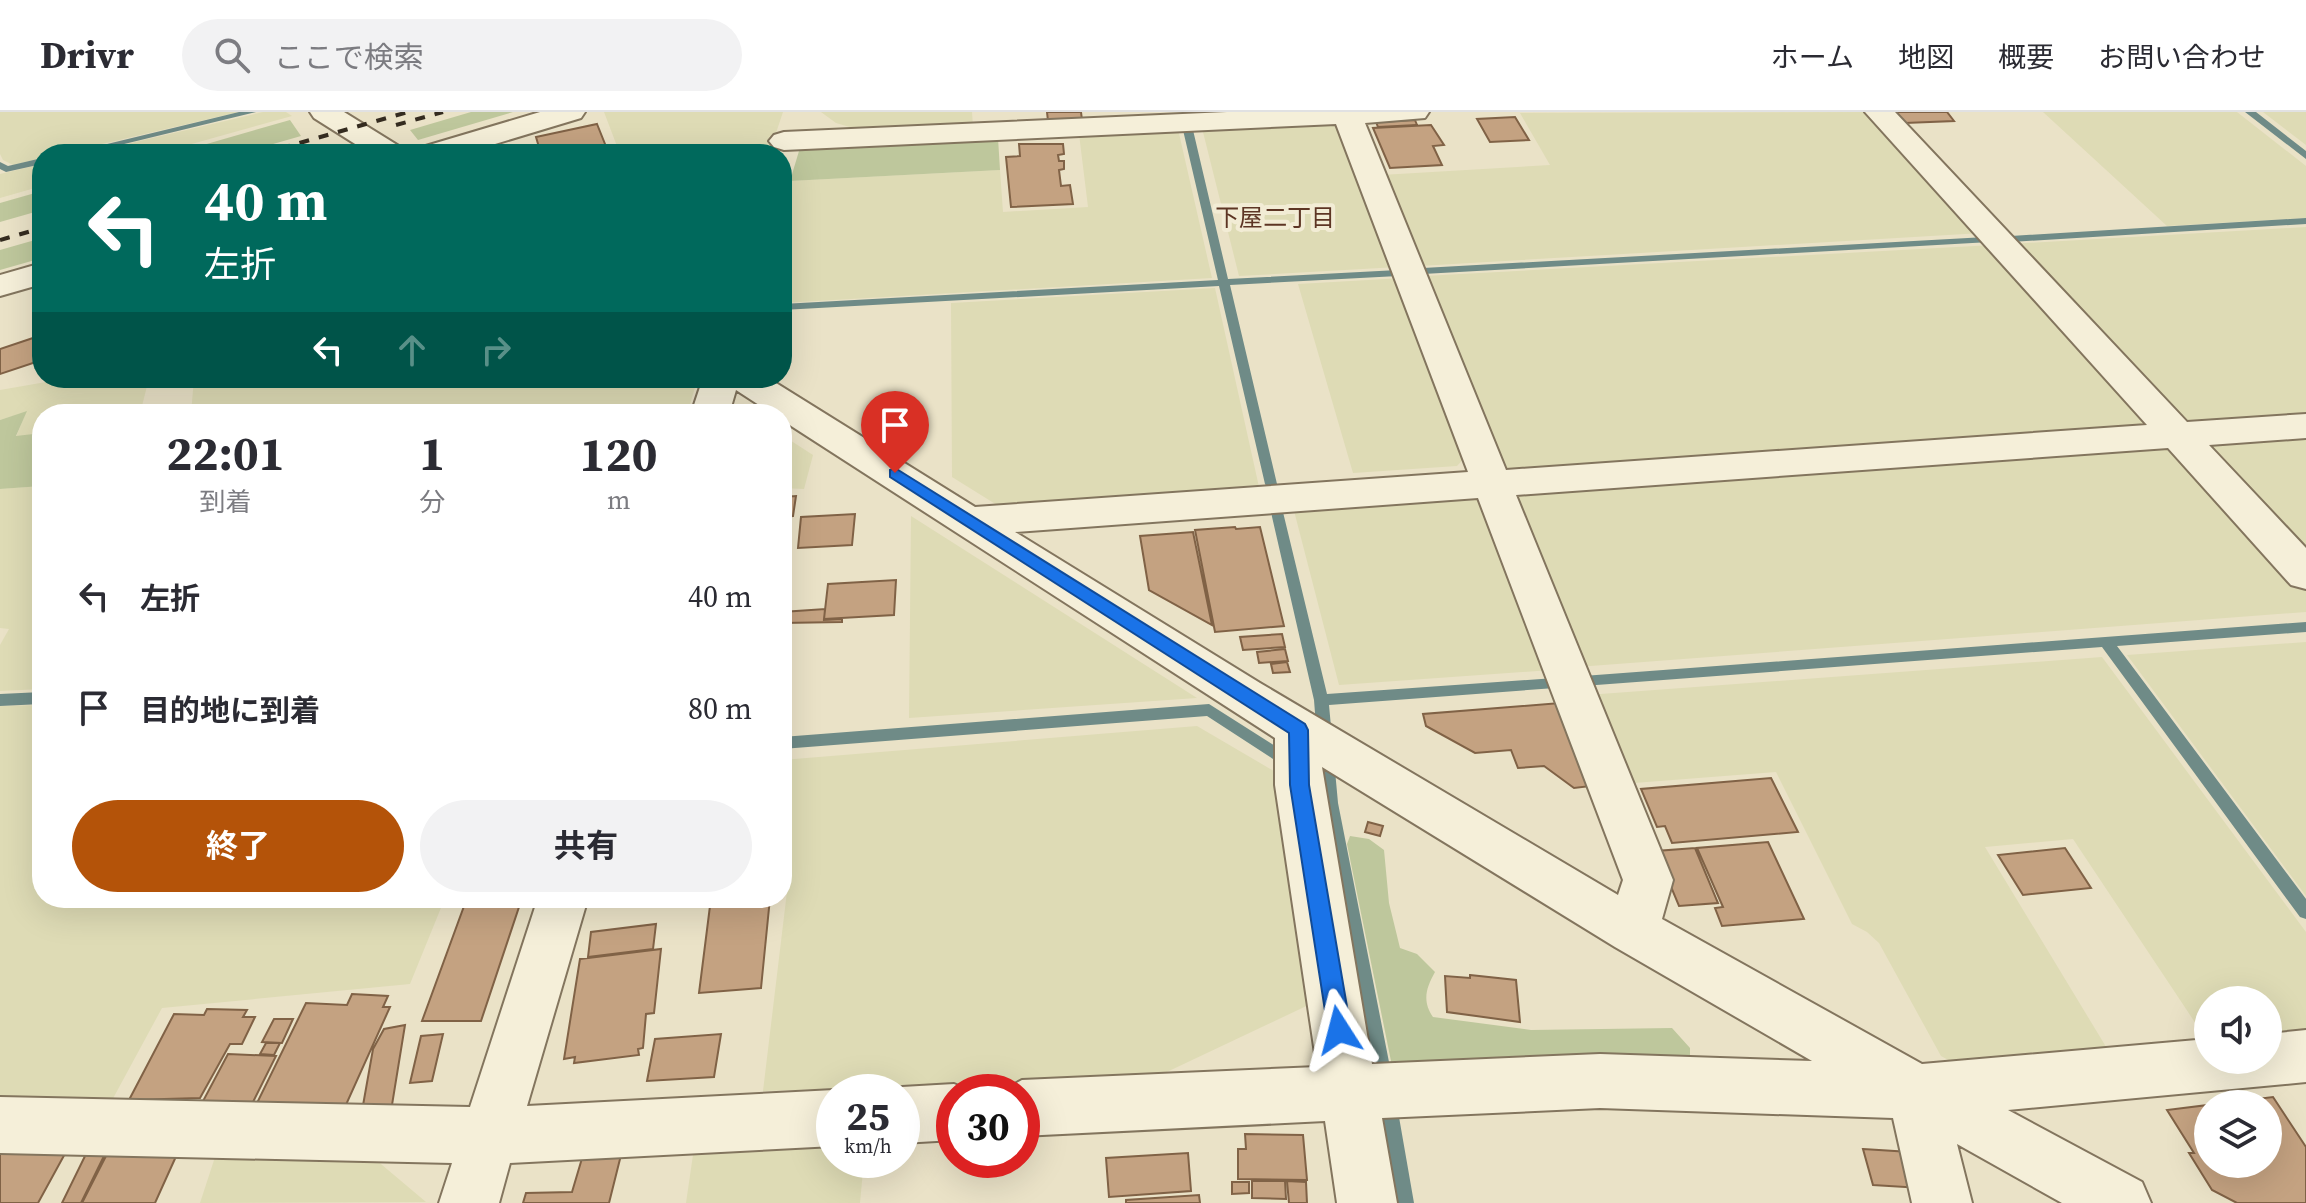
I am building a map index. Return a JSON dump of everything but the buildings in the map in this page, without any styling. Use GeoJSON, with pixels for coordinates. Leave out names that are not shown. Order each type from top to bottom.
{"type":"FeatureCollection","features":[{"type":"Feature","properties":{"kind":"street"},"geometry":{"type":"LineString","coordinates":[[324,112],[375,144]]}},
{"type":"Feature","properties":{"kind":"street"},"geometry":{"type":"LineString","coordinates":[[464,144],[571,112]]}},
{"type":"Feature","properties":{"kind":"street"},"geometry":{"type":"LineString","coordinates":[[783,144],[792,112]]}},
{"type":"Feature","properties":{"kind":"street"},"geometry":{"type":"LineString","coordinates":[[792,147],[1415,112]]}},
{"type":"Feature","properties":{"kind":"street"},"geometry":{"type":"LineString","coordinates":[[1879,112],[2306,574]]}},
{"type":"Feature","properties":{"kind":"street"},"geometry":{"type":"LineString","coordinates":[[1347,114],[1648,880],[1633,931]]}},
{"type":"Feature","properties":{"kind":"street"},"geometry":{"type":"LineString","coordinates":[[0,286],[32,276]]}},
{"type":"Feature","properties":{"kind":"street"},"geometry":{"type":"LineString","coordinates":[[758,388],[784,404]]}},
{"type":"Feature","properties":{"kind":"street"},"geometry":{"type":"LineString","coordinates":[[792,409],[1304,734],[1633,931],[1915,1092],[2121,1203]]}},
{"type":"Feature","properties":{"kind":"street"},"geometry":{"type":"LineString","coordinates":[[972,521],[2306,426]]}},
{"type":"Feature","properties":{"kind":"street"},"geometry":{"type":"LineString","coordinates":[[1304,734],[1299,785],[1367,1203]]}},
{"type":"Feature","properties":{"kind":"street"},"geometry":{"type":"LineString","coordinates":[[469,1203],[560,908]]}},
{"type":"Feature","properties":{"kind":"street"},"geometry":{"type":"LineString","coordinates":[[2282,1058],[2306,1056]]}},
{"type":"Feature","properties":{"kind":"street"},"geometry":{"type":"LineString","coordinates":[[1040,1107],[1600,1081],[1915,1092],[2194,1067]]}},
{"type":"Feature","properties":{"kind":"street"},"geometry":{"type":"LineString","coordinates":[[1915,1092],[1942,1203]]}},
{"type":"Feature","properties":{"kind":"street"},"geometry":{"type":"LineString","coordinates":[[0,1125],[491,1136],[816,1119]]}},
{"type":"Feature","properties":{"kind":"shaded area"},"geometry":{"type":"Polygon","coordinates":[[[0,112],[239,112],[102,144],[32,144],[32,160],[13,165],[3,160],[0,154],[0,112]]]}},
{"type":"Feature","properties":{"kind":"shaded area"},"geometry":{"type":"Polygon","coordinates":[[[263,112],[286,112],[292,116],[192,144],[127,144],[263,112]]]}},
{"type":"Feature","properties":{"kind":"shaded area"},"geometry":{"type":"Polygon","coordinates":[[[604,112],[783,112],[772,144],[616,144],[604,112]]]}},
{"type":"Feature","properties":{"kind":"shaded area"},"geometry":{"type":"Polygon","coordinates":[[[821,112],[972,112],[973,127],[860,130],[836,123],[821,112]]]}},
{"type":"Feature","properties":{"kind":"shaded area"},"geometry":{"type":"Polygon","coordinates":[[[1868,112],[1982,233],[1419,266],[1381,175],[1550,165],[1520,113],[1868,112]]]}},
{"type":"Feature","properties":{"kind":"shaded area"},"geometry":{"type":"Polygon","coordinates":[[[2043,112],[2237,112],[2306,166],[2306,218],[2167,226],[2043,112]]]}},
{"type":"Feature","properties":{"kind":"shaded area"},"geometry":{"type":"Polygon","coordinates":[[[2263,112],[2306,112],[2306,145],[2263,112]]]}},
{"type":"Feature","properties":{"kind":"shaded area"},"geometry":{"type":"Polygon","coordinates":[[[1333,121],[1343,125],[1398,267],[1239,276],[1202,128],[1333,121]]]}},
{"type":"Feature","properties":{"kind":"shaded area"},"geometry":{"type":"Polygon","coordinates":[[[1178,129],[1212,278],[792,302],[792,181],[1000,170],[1003,212],[1088,207],[1079,134],[1178,129]]]}},
{"type":"Feature","properties":{"kind":"shaded area"},"geometry":{"type":"Polygon","coordinates":[[[32,166],[32,189],[0,198],[0,174],[32,166]]]}},
{"type":"Feature","properties":{"kind":"shaded area"},"geometry":{"type":"Polygon","coordinates":[[[2306,227],[2306,418],[2192,426],[2174,421],[2010,244],[2306,227]]]}},
{"type":"Feature","properties":{"kind":"shaded area"},"geometry":{"type":"Polygon","coordinates":[[[1993,245],[2153,420],[2149,429],[1514,473],[1498,464],[1424,276],[1993,245]]]}},
{"type":"Feature","properties":{"kind":"shaded area"},"geometry":{"type":"Polygon","coordinates":[[[1403,278],[1470,452],[1457,466],[1353,473],[1298,284],[1403,278]]]}},
{"type":"Feature","properties":{"kind":"shaded area"},"geometry":{"type":"Polygon","coordinates":[[[1215,288],[1259,487],[997,505],[952,477],[951,303],[1215,288]]]}},
{"type":"Feature","properties":{"kind":"shaded area"},"geometry":{"type":"Polygon","coordinates":[[[32,384],[32,388],[146,388],[142,404],[32,404],[32,435],[16,437],[26,412],[0,420],[0,390],[32,384]]]}},
{"type":"Feature","properties":{"kind":"shaded area"},"geometry":{"type":"Polygon","coordinates":[[[193,388],[695,388],[690,404],[192,404],[193,388]]]}},
{"type":"Feature","properties":{"kind":"shaded area"},"geometry":{"type":"Polygon","coordinates":[[[2306,436],[2306,561],[2205,443],[2306,436]]]}},
{"type":"Feature","properties":{"kind":"shaded area"},"geometry":{"type":"Polygon","coordinates":[[[792,441],[813,455],[804,489],[792,488],[792,441]]]}},
{"type":"Feature","properties":{"kind":"shaded area"},"geometry":{"type":"Polygon","coordinates":[[[2159,443],[2179,451],[2306,590],[2306,612],[1577,667],[1512,505],[1521,490],[2159,443]]]}},
{"type":"Feature","properties":{"kind":"shaded area"},"geometry":{"type":"Polygon","coordinates":[[[32,487],[32,689],[0,691],[0,645],[9,629],[0,628],[0,489],[32,487]]]}},
{"type":"Feature","properties":{"kind":"shaded area"},"geometry":{"type":"Polygon","coordinates":[[[1464,492],[1489,506],[1551,670],[1339,685],[1292,503],[1464,492]]]}},
{"type":"Feature","properties":{"kind":"shaded area"},"geometry":{"type":"Polygon","coordinates":[[[911,516],[1197,698],[909,718],[911,516]]]}},
{"type":"Feature","properties":{"kind":"shaded area"},"geometry":{"type":"Polygon","coordinates":[[[2306,642],[2306,896],[2127,655],[2306,642]]]}},
{"type":"Feature","properties":{"kind":"shaded area"},"geometry":{"type":"Polygon","coordinates":[[[2102,657],[2306,932],[2306,1032],[2282,1035],[2282,986],[2194,986],[2194,1021],[2073,839],[1985,847],[2111,1055],[1968,1071],[1941,1056],[1879,943],[1852,924],[1776,772],[1621,784],[1587,695],[2102,657]]]}},
{"type":"Feature","properties":{"kind":"shaded area"},"geometry":{"type":"Polygon","coordinates":[[[32,705],[32,908],[441,908],[410,984],[162,1008],[110,1104],[0,1102],[0,706],[32,705]]]}},
{"type":"Feature","properties":{"kind":"shaded area"},"geometry":{"type":"Polygon","coordinates":[[[1197,726],[1284,777],[1317,1001],[1152,1079],[1040,1082],[1040,1074],[936,1074],[936,1086],[920,1086],[920,1074],[816,1074],[816,1089],[763,1091],[785,908],[792,908],[792,759],[1197,726]]]}},
{"type":"Feature","properties":{"kind":"shaded area"},"geometry":{"type":"Polygon","coordinates":[[[816,1142],[816,1178],[862,1178],[860,1203],[686,1203],[694,1148],[816,1142]]]}},
{"type":"Feature","properties":{"kind":"shaded area"},"geometry":{"type":"Polygon","coordinates":[[[216,1154],[375,1159],[426,1202],[200,1203],[216,1154]]]}},
{"type":"Feature","properties":{"kind":"green space"},"geometry":{"type":"Polygon","coordinates":[[[471,112],[513,112],[418,140],[410,130],[471,112]]]}},
{"type":"Feature","properties":{"kind":"green space"},"geometry":{"type":"Polygon","coordinates":[[[290,120],[301,136],[273,144],[207,144],[290,120]]]}},
{"type":"Feature","properties":{"kind":"green space"},"geometry":{"type":"Polygon","coordinates":[[[998,138],[1000,170],[792,181],[799,151],[814,146],[998,138]]]}},
{"type":"Feature","properties":{"kind":"green space"},"geometry":{"type":"Polygon","coordinates":[[[32,194],[32,213],[0,222],[0,203],[32,194]]]}},
{"type":"Feature","properties":{"kind":"green space"},"geometry":{"type":"Polygon","coordinates":[[[32,241],[32,261],[0,270],[0,250],[32,241]]]}},
{"type":"Feature","properties":{"kind":"green space"},"geometry":{"type":"Polygon","coordinates":[[[27,411],[16,436],[32,434],[32,487],[0,489],[0,420],[27,411]]]}},
{"type":"Feature","properties":{"kind":"green space"},"geometry":{"type":"Polygon","coordinates":[[[1350,836],[1369,839],[1384,850],[1389,903],[1400,948],[1417,954],[1435,972],[1426,994],[1433,1017],[1531,1030],[1672,1028],[1690,1048],[1690,1067],[1392,1066],[1347,844],[1350,836]]]}},
{"type":"Feature","properties":{"kind":"waterway"},"geometry":{"type":"LineString","coordinates":[[114,144],[251,112]]}},
{"type":"Feature","properties":{"kind":"waterway"},"geometry":{"type":"LineString","coordinates":[[2250,112],[2306,156]]}},
{"type":"Feature","properties":{"kind":"waterway"},"geometry":{"type":"LineString","coordinates":[[1188,130],[1224,283]]}},
{"type":"Feature","properties":{"kind":"waterway"},"geometry":{"type":"LineString","coordinates":[[0,165],[6,169],[32,163]]}},
{"type":"Feature","properties":{"kind":"waterway"},"geometry":{"type":"LineString","coordinates":[[2011,239],[2306,221]]}},
{"type":"Feature","properties":{"kind":"waterway"},"geometry":{"type":"LineString","coordinates":[[1423,271],[1986,240]]}},
{"type":"Feature","properties":{"kind":"waterway"},"geometry":{"type":"LineString","coordinates":[[1224,283],[1398,273]]}},
{"type":"Feature","properties":{"kind":"waterway"},"geometry":{"type":"LineString","coordinates":[[792,306],[1224,283]]}},
{"type":"Feature","properties":{"kind":"waterway"},"geometry":{"type":"LineString","coordinates":[[1224,283],[1271,484]]}},
{"type":"Feature","properties":{"kind":"waterway"},"geometry":{"type":"LineString","coordinates":[[1276,508],[1321,700]]}},
{"type":"Feature","properties":{"kind":"waterway"},"geometry":{"type":"LineString","coordinates":[[1583,681],[2306,627]]}},
{"type":"Feature","properties":{"kind":"waterway"},"geometry":{"type":"LineString","coordinates":[[2106,642],[2306,912]]}},
{"type":"Feature","properties":{"kind":"waterway"},"geometry":{"type":"LineString","coordinates":[[1321,700],[1555,683]]}},
{"type":"Feature","properties":{"kind":"waterway"},"geometry":{"type":"LineString","coordinates":[[0,700],[32,698]]}},
{"type":"Feature","properties":{"kind":"waterway"},"geometry":{"type":"LineString","coordinates":[[1321,700],[1330,803],[1380,1062]]}},
{"type":"Feature","properties":{"kind":"waterway"},"geometry":{"type":"LineString","coordinates":[[792,742],[1209,710],[1278,755]]}},
{"type":"Feature","properties":{"kind":"waterway"},"geometry":{"type":"LineString","coordinates":[[1390,1117],[1405,1203]]}},
{"type":"Feature","properties":{"kind":"railway"},"geometry":{"type":"LineString","coordinates":[[296,144],[408,112]]}},
{"type":"Feature","properties":{"kind":"railway"},"geometry":{"type":"LineString","coordinates":[[396,125],[443,112]]}},
{"type":"Feature","properties":{"kind":"railway"},"geometry":{"type":"LineString","coordinates":[[0,240],[32,231]]}},
{"type":"Feature","properties":{"kind":"district","name":"下屋二丁目"},"geometry":{"type":"Point","coordinates":[1275,218]}},
{"type":"Feature","properties":{"kind":"route"},"geometry":{"type":"LineString","coordinates":[[895,473],[1298,730],[1299,785],[1339,1030]]}}]}
